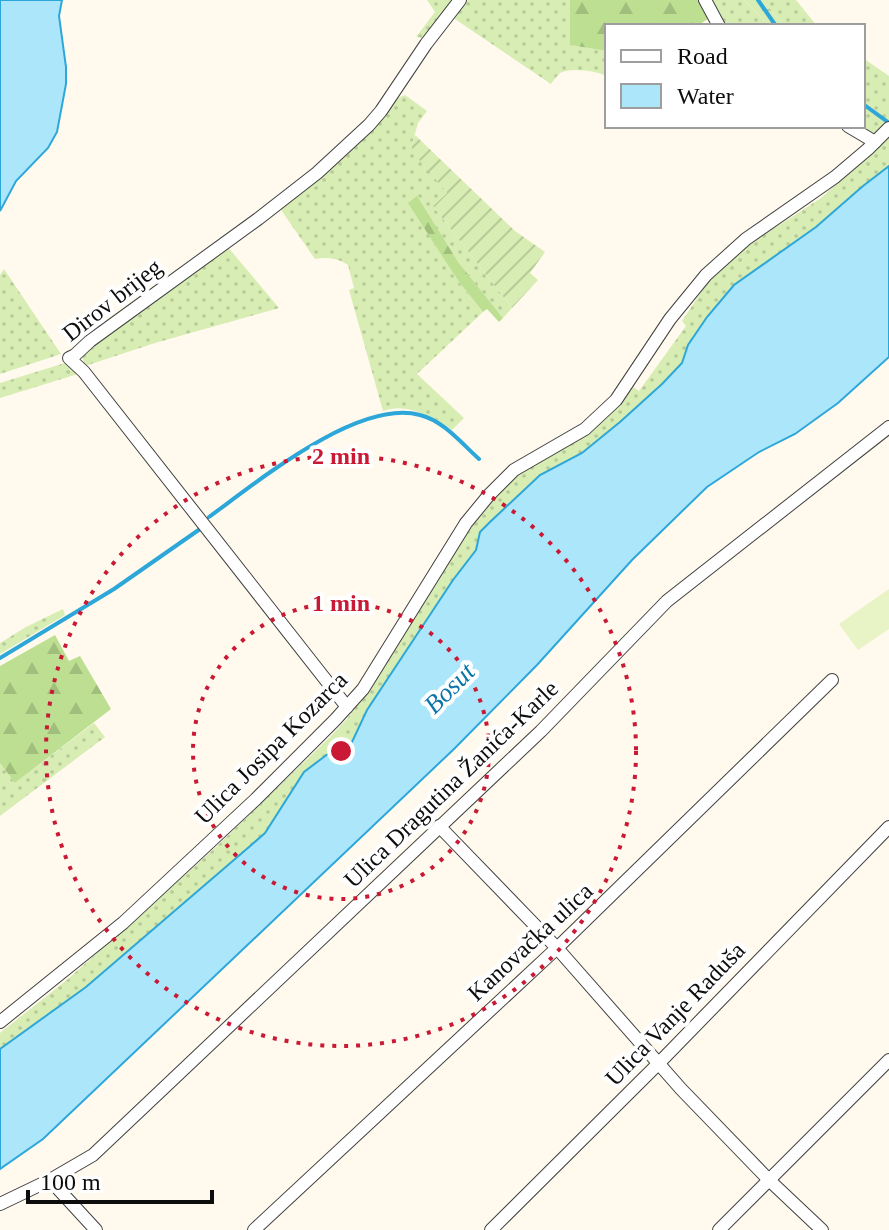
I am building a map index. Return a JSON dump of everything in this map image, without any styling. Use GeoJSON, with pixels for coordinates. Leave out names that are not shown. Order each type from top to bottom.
{"type":"FeatureCollection","features":[{"type":"Feature","properties":{"kind":"street","name":"Dirov brijeg"},"geometry":{"type":"LineString","coordinates":[[347,707],[84,372],[69,358],[317,173],[381,111],[460,0]]}},
{"type":"Feature","properties":{"kind":"street"},"geometry":{"type":"LineString","coordinates":[[706,1],[718,24]]}},
{"type":"Feature","properties":{"kind":"street","name":"Ulica Josipa Kozarca"},"geometry":{"type":"LineString","coordinates":[[856,128],[882,134]]}},
{"type":"Feature","properties":{"kind":"street","name":"Ulica Josipa Kozarca"},"geometry":{"type":"LineString","coordinates":[[0,1022],[123,923],[256,799],[347,707],[363,689],[466,523],[489,495],[514,470],[585,429],[616,400],[670,319],[706,275],[746,239],[814,193],[882,134]]}},
{"type":"Feature","properties":{"kind":"street","name":"Ulica Dragutina Žanića-Karle"},"geometry":{"type":"LineString","coordinates":[[0,1204],[93,1155],[541,731],[667,601],[889,427]]}},
{"type":"Feature","properties":{"kind":"street","name":"Kanovačka ulica"},"geometry":{"type":"LineString","coordinates":[[254,1230],[557,948],[832,680]]}},
{"type":"Feature","properties":{"kind":"street"},"geometry":{"type":"LineString","coordinates":[[439,826],[557,948],[658,1064],[769,1180],[822,1230]]}},
{"type":"Feature","properties":{"kind":"street","name":"Ulica Vanje Raduša"},"geometry":{"type":"LineString","coordinates":[[491,1230],[889,827]]}},
{"type":"Feature","properties":{"kind":"street"},"geometry":{"type":"LineString","coordinates":[[719,1230],[889,1060]]}},
{"type":"Feature","properties":{"kind":"street"},"geometry":{"type":"LineString","coordinates":[[50,1180],[96,1230]]}},
{"type":"Feature","properties":{"kind":"green space"},"geometry":{"type":"Polygon","coordinates":[[[427,0],[453,0],[424,38],[416,37],[435,12],[427,0]]]}},
{"type":"Feature","properties":{"kind":"green space"},"geometry":{"type":"Polygon","coordinates":[[[468,0],[570,0],[570,45],[605,51],[605,75],[570,70],[560,73],[551,84],[452,17],[468,0]]]}},
{"type":"Feature","properties":{"kind":"green space"},"geometry":{"type":"Polygon","coordinates":[[[570,0],[702,0],[711,17],[700,24],[605,24],[605,51],[570,45],[570,0]]]}},
{"type":"Feature","properties":{"kind":"green space"},"geometry":{"type":"Polygon","coordinates":[[[710,0],[744,0],[768,24],[723,24],[710,0]]]}},
{"type":"Feature","properties":{"kind":"green space"},"geometry":{"type":"Polygon","coordinates":[[[744,0],[763,0],[781,24],[768,24],[744,0]]]}},
{"type":"Feature","properties":{"kind":"green space"},"geometry":{"type":"Polygon","coordinates":[[[763,0],[796,0],[815,24],[781,24],[763,0]]]}},
{"type":"Feature","properties":{"kind":"green space"},"geometry":{"type":"Polygon","coordinates":[[[865,59],[889,76],[889,122],[873,136],[860,128],[865,128],[865,59]]]}},
{"type":"Feature","properties":{"kind":"green space"},"geometry":{"type":"Polygon","coordinates":[[[405,95],[427,111],[418,123],[412,144],[447,193],[433,206],[512,308],[503,318],[409,202],[459,282],[483,312],[417,374],[464,418],[452,430],[411,410],[383,411],[349,290],[354,288],[348,265],[332,259],[315,259],[279,207],[395,99],[405,95]]]}},
{"type":"Feature","properties":{"kind":"green space"},"geometry":{"type":"Polygon","coordinates":[[[415,135],[515,231],[545,252],[530,273],[538,280],[512,308],[433,206],[447,193],[412,151],[415,135]]]}},
{"type":"Feature","properties":{"kind":"green space"},"geometry":{"type":"Polygon","coordinates":[[[889,136],[889,166],[816,227],[734,285],[688,345],[682,363],[662,384],[582,453],[540,475],[480,532],[476,550],[367,710],[352,742],[333,750],[304,772],[265,833],[86,987],[0,1049],[0,1033],[68,979],[217,846],[346,720],[378,677],[491,500],[522,472],[588,433],[610,415],[633,387],[639,391],[686,326],[682,321],[706,285],[747,246],[821,198],[889,136]]]}},
{"type":"Feature","properties":{"kind":"green space"},"geometry":{"type":"Polygon","coordinates":[[[417,196],[458,262],[503,318],[499,322],[487,309],[483,312],[459,282],[408,203],[417,196]]]}},
{"type":"Feature","properties":{"kind":"green space"},"geometry":{"type":"Polygon","coordinates":[[[227,246],[279,308],[85,366],[84,352],[227,246]]]}},
{"type":"Feature","properties":{"kind":"green space"},"geometry":{"type":"Polygon","coordinates":[[[4,269],[61,354],[0,374],[0,275],[4,269]]]}},
{"type":"Feature","properties":{"kind":"green space"},"geometry":{"type":"Polygon","coordinates":[[[65,363],[81,373],[0,398],[0,383],[65,363]]]}},
{"type":"Feature","properties":{"kind":"green space"},"geometry":{"type":"Polygon","coordinates":[[[889,589],[889,629],[858,650],[839,624],[889,589]]]}},
{"type":"Feature","properties":{"kind":"green space"},"geometry":{"type":"Polygon","coordinates":[[[63,609],[65,615],[0,654],[0,643],[63,609]]]}},
{"type":"Feature","properties":{"kind":"green space"},"geometry":{"type":"Polygon","coordinates":[[[55,635],[69,661],[80,656],[111,709],[15,783],[0,763],[0,666],[55,635]]]}},
{"type":"Feature","properties":{"kind":"green space"},"geometry":{"type":"Polygon","coordinates":[[[94,723],[105,737],[0,816],[0,763],[15,783],[94,723]]]}},
{"type":"Feature","properties":{"kind":"water"},"geometry":{"type":"Polygon","coordinates":[[[0,0],[62,0],[59,16],[66,84],[57,132],[48,148],[16,181],[0,211],[0,0]]]}},
{"type":"Feature","properties":{"kind":"water","name":"Bosut"},"geometry":{"type":"Polygon","coordinates":[[[889,166],[889,357],[838,403],[795,434],[759,452],[707,487],[632,560],[537,665],[454,749],[43,1139],[0,1169],[0,1049],[86,987],[265,833],[304,772],[333,750],[352,742],[367,710],[476,550],[480,532],[540,475],[582,453],[662,384],[682,363],[688,345],[734,285],[816,227],[889,166]]]}},
{"type":"Feature","properties":{"kind":"waterway"},"geometry":{"type":"LineString","coordinates":[[758,0],[775,24]]}},
{"type":"Feature","properties":{"kind":"waterway"},"geometry":{"type":"LineString","coordinates":[[865,105],[889,123]]}},
{"type":"Feature","properties":{"kind":"waterway"},"geometry":{"type":"LineString","coordinates":[[209,517],[310,446],[368,419],[395,413],[420,415],[437,422],[479,459]]}},
{"type":"Feature","properties":{"kind":"waterway"},"geometry":{"type":"LineString","coordinates":[[0,658],[114,589],[200,529]]}}]}
